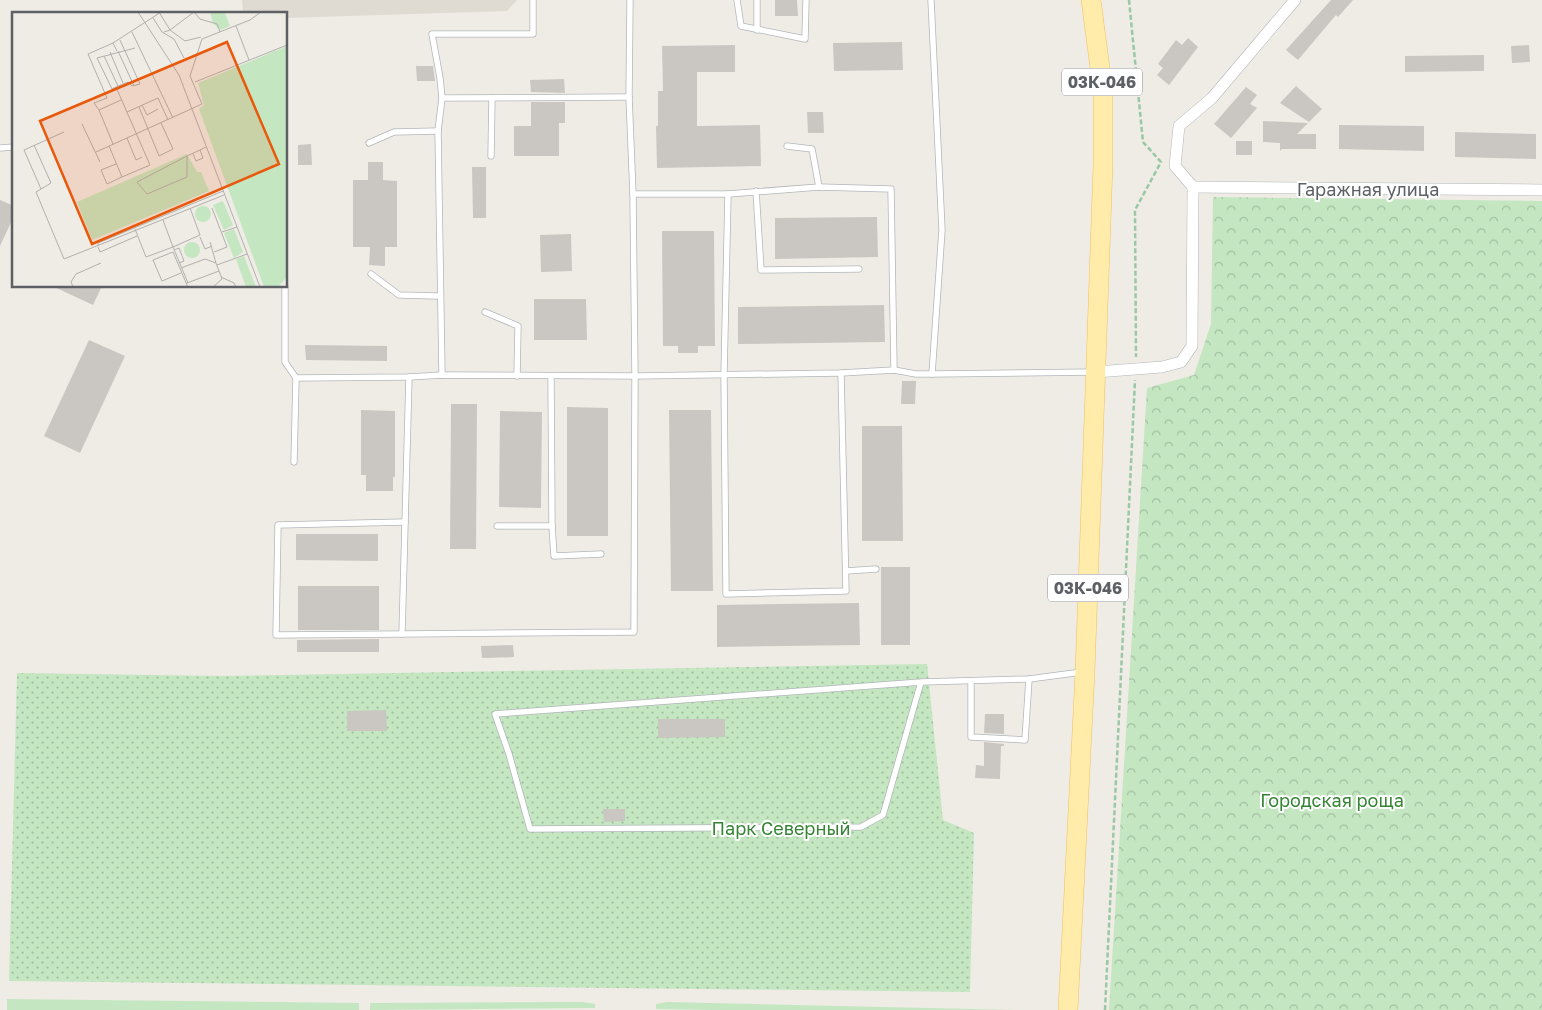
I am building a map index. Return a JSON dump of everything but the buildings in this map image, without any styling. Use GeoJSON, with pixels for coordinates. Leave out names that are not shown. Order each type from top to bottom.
{"type":"FeatureCollection","features":[{"type":"Feature","properties":{"kind":"main road","name":"03К-046"},"geometry":{"type":"LineString","coordinates":[[1068,1010],[1084,672],[1103,165],[1103,92],[1091,0]]}},
{"type":"Feature","properties":{"kind":"street"},"geometry":{"type":"LineString","coordinates":[[1096,372],[1162,367],[1181,362],[1192,346],[1193,188],[1175,166],[1179,126],[1212,98],[1295,0]]}},
{"type":"Feature","properties":{"kind":"street","name":"Гаражная улица"},"geometry":{"type":"LineString","coordinates":[[1193,188],[1542,190]]}},
{"type":"Feature","properties":{"kind":"lane"},"geometry":{"type":"LineString","coordinates":[[442,375],[438,131],[442,98],[432,34],[533,34],[533,0]]}},
{"type":"Feature","properties":{"kind":"lane"},"geometry":{"type":"LineString","coordinates":[[405,522],[278,525],[276,635],[634,632],[635,376],[633,194],[629,96],[630,0]]}},
{"type":"Feature","properties":{"kind":"lane"},"geometry":{"type":"LineString","coordinates":[[737,0],[741,26],[806,39],[806,0]]}},
{"type":"Feature","properties":{"kind":"lane"},"geometry":{"type":"LineString","coordinates":[[757,0],[758,30]]}},
{"type":"Feature","properties":{"kind":"lane"},"geometry":{"type":"LineString","coordinates":[[931,0],[942,230],[932,374]]}},
{"type":"Feature","properties":{"kind":"lane"},"geometry":{"type":"LineString","coordinates":[[442,98],[629,96]]}},
{"type":"Feature","properties":{"kind":"lane"},"geometry":{"type":"LineString","coordinates":[[491,156],[492,98]]}},
{"type":"Feature","properties":{"kind":"lane"},"geometry":{"type":"LineString","coordinates":[[369,143],[394,132],[438,131]]}},
{"type":"Feature","properties":{"kind":"lane"},"geometry":{"type":"LineString","coordinates":[[787,146],[812,148],[819,187]]}},
{"type":"Feature","properties":{"kind":"lane"},"geometry":{"type":"LineString","coordinates":[[633,194],[728,194],[819,187],[892,189],[894,370]]}},
{"type":"Feature","properties":{"kind":"lane"},"geometry":{"type":"LineString","coordinates":[[756,191],[761,270],[859,269]]}},
{"type":"Feature","properties":{"kind":"lane"},"geometry":{"type":"LineString","coordinates":[[728,194],[724,375],[726,594],[846,591],[841,373]]}},
{"type":"Feature","properties":{"kind":"lane"},"geometry":{"type":"LineString","coordinates":[[371,274],[399,295],[437,296]]}},
{"type":"Feature","properties":{"kind":"lane"},"geometry":{"type":"LineString","coordinates":[[285,288],[286,362],[296,378],[294,462]]}},
{"type":"Feature","properties":{"kind":"lane"},"geometry":{"type":"LineString","coordinates":[[485,312],[518,326],[517,376]]}},
{"type":"Feature","properties":{"kind":"lane"},"geometry":{"type":"LineString","coordinates":[[296,378],[442,375],[724,375],[894,370],[916,374],[1096,372]]}},
{"type":"Feature","properties":{"kind":"lane"},"geometry":{"type":"LineString","coordinates":[[551,376],[554,556],[601,554]]}},
{"type":"Feature","properties":{"kind":"lane"},"geometry":{"type":"LineString","coordinates":[[402,634],[409,377]]}},
{"type":"Feature","properties":{"kind":"lane"},"geometry":{"type":"LineString","coordinates":[[497,526],[552,526]]}},
{"type":"Feature","properties":{"kind":"lane"},"geometry":{"type":"LineString","coordinates":[[846,571],[876,569]]}},
{"type":"Feature","properties":{"kind":"lane"},"geometry":{"type":"LineString","coordinates":[[920,682],[883,816],[861,827],[530,830],[495,714],[920,682],[1029,679],[1084,672]]}},
{"type":"Feature","properties":{"kind":"lane"},"geometry":{"type":"LineString","coordinates":[[971,681],[971,737],[1025,740],[1029,679]]}},
{"type":"Feature","properties":{"kind":"path"},"geometry":{"type":"LineString","coordinates":[[1105,1010],[1136,369],[1135,210],[1161,162],[1143,142],[1129,0]]}},
{"type":"Feature","properties":{"kind":"shaded area"},"geometry":{"type":"Polygon","coordinates":[[[242,0],[517,0],[507,11],[288,18],[288,12],[243,12],[242,0]]]}},
{"type":"Feature","properties":{"kind":"green space","name":"Городская роща"},"geometry":{"type":"Polygon","coordinates":[[[1213,197],[1542,201],[1542,1010],[1109,1010],[1147,388],[1194,375],[1211,324],[1213,197]]]}},
{"type":"Feature","properties":{"kind":"green space","name":"Парк Северный"},"geometry":{"type":"Polygon","coordinates":[[[927,664],[943,820],[974,833],[970,992],[9,981],[17,673],[221,676],[927,664]]]}},
{"type":"Feature","properties":{"kind":"green space"},"geometry":{"type":"Polygon","coordinates":[[[7,999],[359,1003],[359,1010],[7,1010],[7,999]]]}},
{"type":"Feature","properties":{"kind":"green space"},"geometry":{"type":"Polygon","coordinates":[[[583,1002],[595,1004],[595,1008],[370,1010],[370,1003],[583,1002]]]}},
{"type":"Feature","properties":{"kind":"green space"},"geometry":{"type":"Polygon","coordinates":[[[667,1002],[1016,1010],[656,1009],[656,1004],[667,1002]]]}}]}
